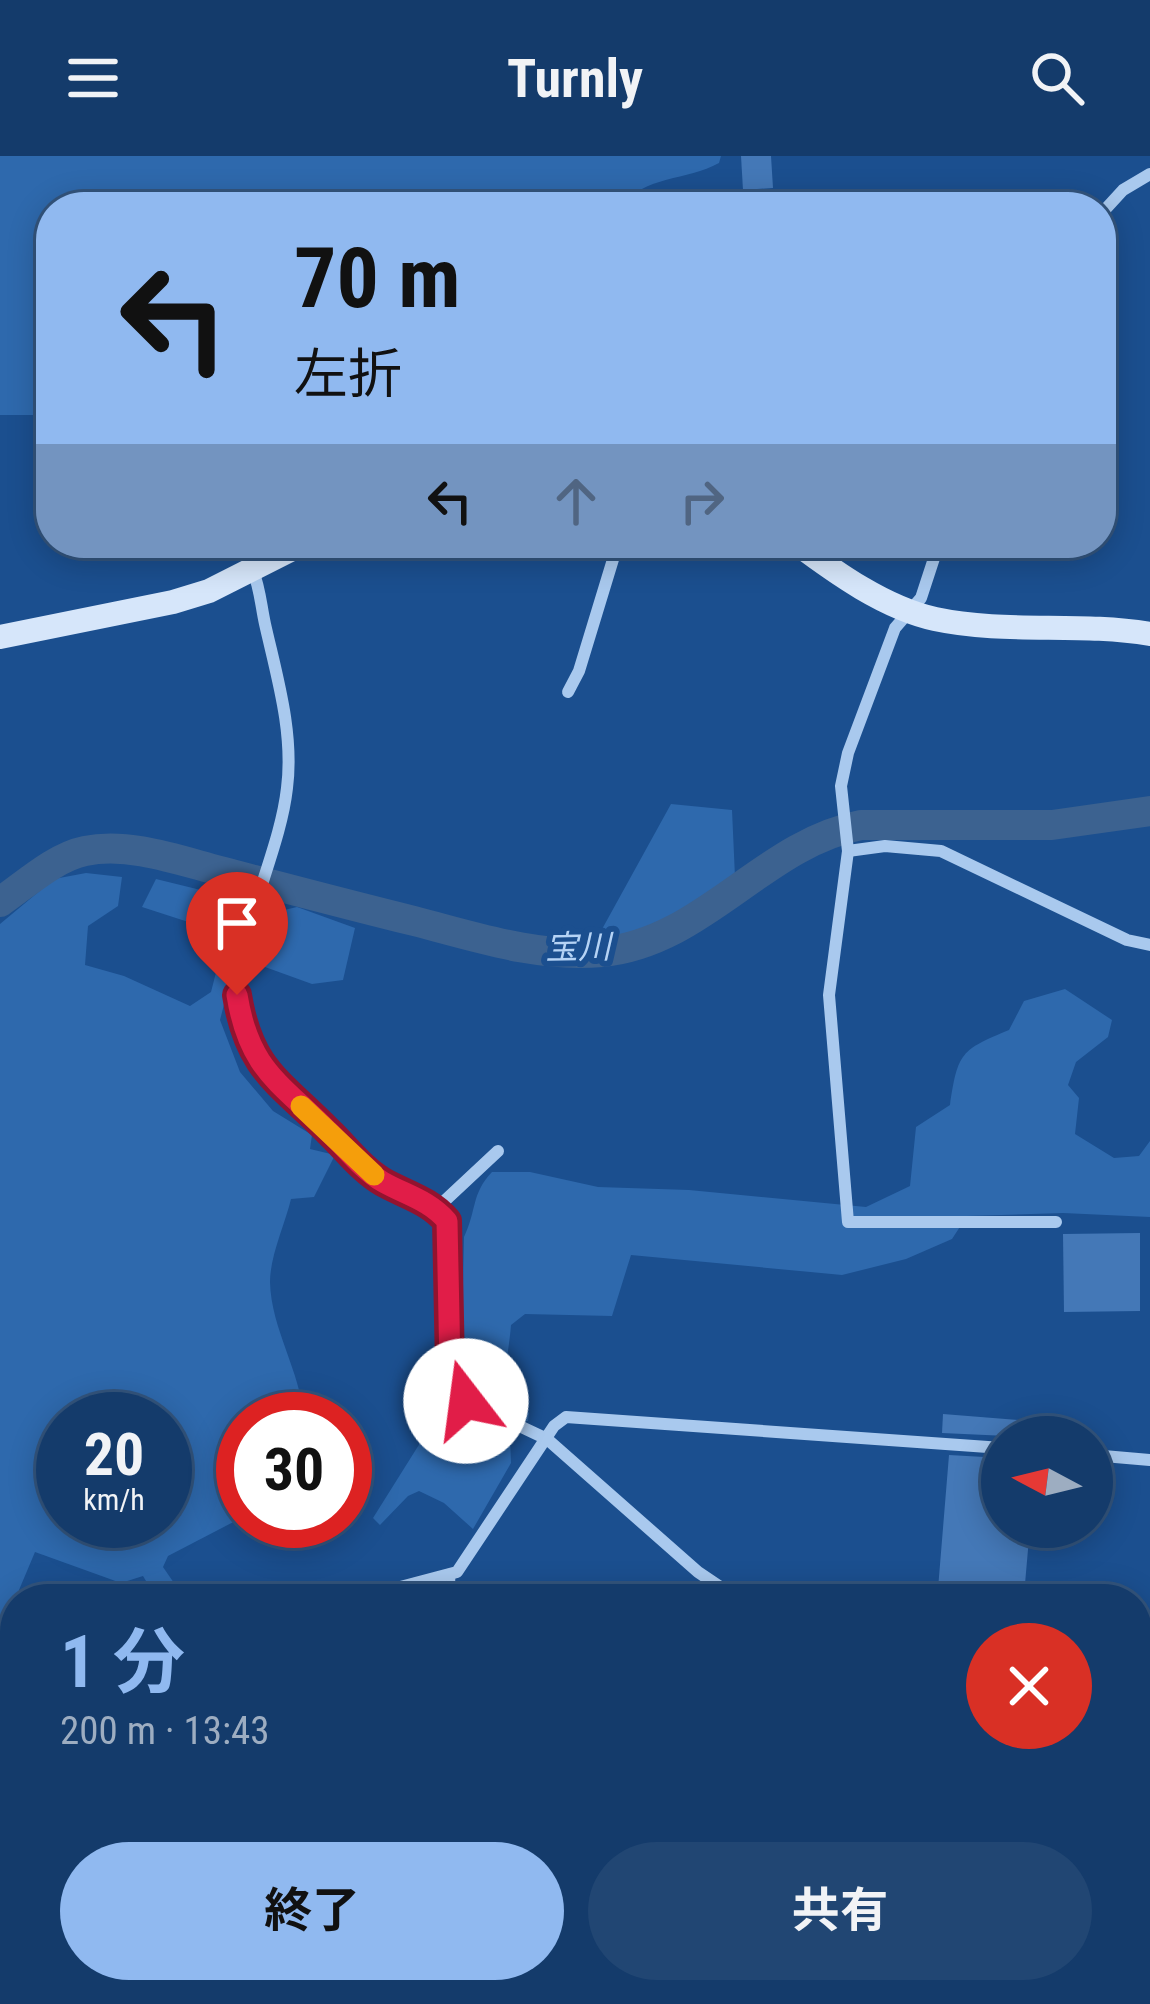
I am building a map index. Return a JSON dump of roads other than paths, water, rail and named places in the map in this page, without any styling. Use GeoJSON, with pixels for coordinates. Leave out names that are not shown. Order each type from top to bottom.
{"type":"FeatureCollection","features":[{"type":"Feature","properties":{"kind":"street"},"geometry":{"type":"LineString","coordinates":[[1116,198],[1150,174]]}},
{"type":"Feature","properties":{"kind":"street"},"geometry":{"type":"LineString","coordinates":[[0,637],[173,602],[277,558]]}},
{"type":"Feature","properties":{"kind":"street"},"geometry":{"type":"LineString","coordinates":[[568,692],[579,671],[613,558]]}},
{"type":"Feature","properties":{"kind":"street"},"geometry":{"type":"LineString","coordinates":[[818,558],[856,584],[933,619],[1101,627],[1150,634]]}},
{"type":"Feature","properties":{"kind":"street"},"geometry":{"type":"LineString","coordinates":[[934,558],[921,598],[896,628],[848,753],[841,800],[848,851],[829,995],[848,1222],[1056,1222]]}},
{"type":"Feature","properties":{"kind":"street"},"geometry":{"type":"LineString","coordinates":[[253,571],[288,732],[285,804],[237,995],[241,1022],[259,1062],[280,1089],[371,1173],[436,1208],[447,1221],[450,1366],[466,1401],[547,1439],[716,1584]]}},
{"type":"Feature","properties":{"kind":"street"},"geometry":{"type":"LineString","coordinates":[[848,851],[885,846],[941,851],[1127,940],[1150,945]]}},
{"type":"Feature","properties":{"kind":"street"},"geometry":{"type":"LineString","coordinates":[[436,1208],[498,1151]]}},
{"type":"Feature","properties":{"kind":"street"},"geometry":{"type":"LineString","coordinates":[[413,1584],[457,1572],[554,1426],[566,1417],[981,1447]]}},
{"type":"Feature","properties":{"kind":"street"},"geometry":{"type":"LineString","coordinates":[[1113,1457],[1150,1460]]}},
{"type":"Feature","properties":{"kind":"lane"},"geometry":{"type":"LineString","coordinates":[[451,1574],[451,1584]]}},
{"type":"Feature","properties":{"kind":"waterway","name":"宝川"},"geometry":{"type":"LineString","coordinates":[[0,902],[63,859],[85,851],[136,850],[507,945],[602,952],[672,931],[794,851],[861,825],[1052,825],[1150,811]]}}]}
